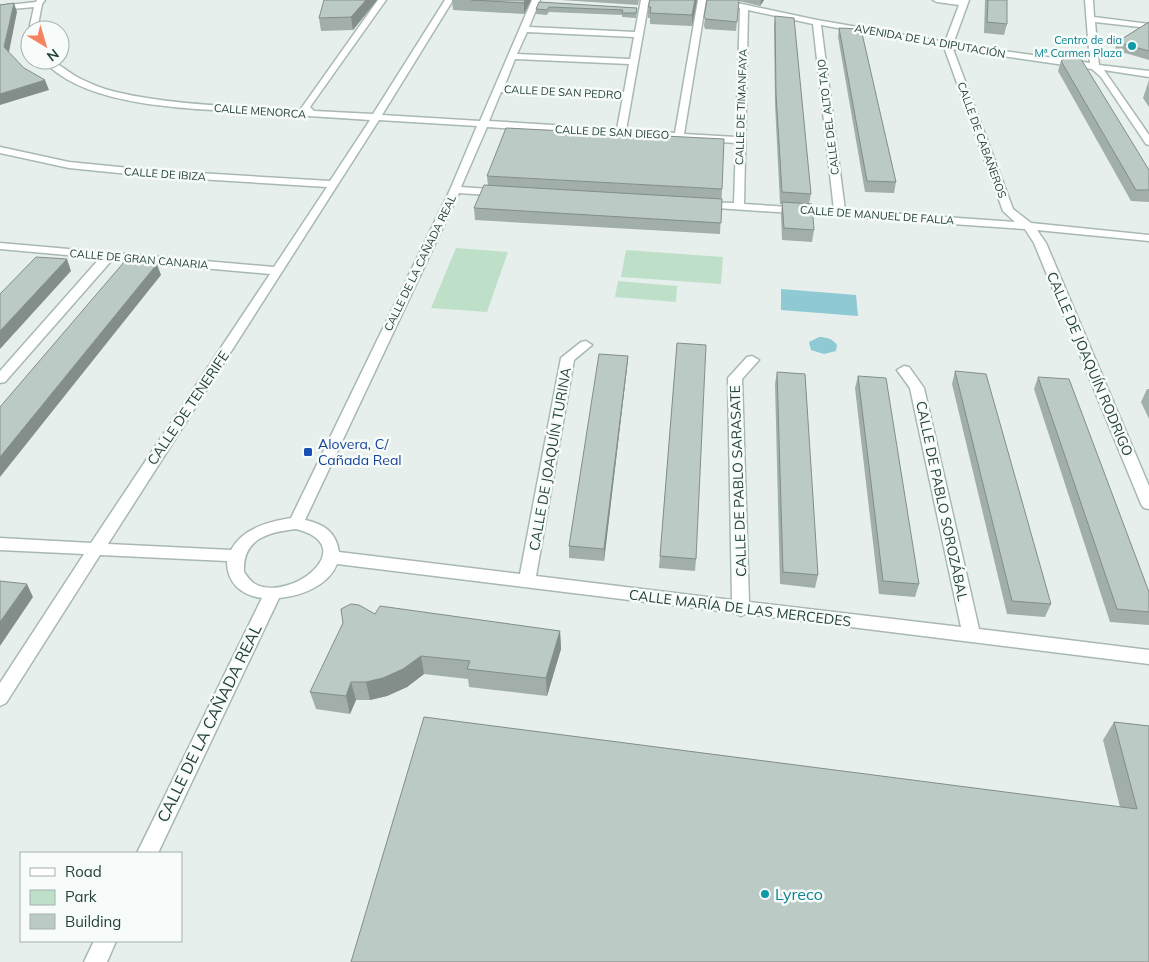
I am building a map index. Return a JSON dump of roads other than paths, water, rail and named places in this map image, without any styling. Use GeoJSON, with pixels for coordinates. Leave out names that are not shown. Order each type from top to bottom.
{"type":"FeatureCollection","features":[{"type":"Feature","properties":{"kind":"street"},"geometry":{"type":"LineString","coordinates":[[309,111],[382,0]]}},
{"type":"Feature","properties":{"kind":"street","name":"CALLE DE TENERIFE"},"geometry":{"type":"LineString","coordinates":[[0,698],[94,549],[376,119],[449,0]]}},
{"type":"Feature","properties":{"kind":"street"},"geometry":{"type":"LineString","coordinates":[[680,136],[702,0]]}},
{"type":"Feature","properties":{"kind":"street","name":"AVENIDA DE LA DIPUTACIÓN"},"geometry":{"type":"LineString","coordinates":[[712,0],[744,7],[766,8],[817,22],[948,45],[1149,74]]}},
{"type":"Feature","properties":{"kind":"street"},"geometry":{"type":"LineString","coordinates":[[937,0],[964,2],[948,45]]}},
{"type":"Feature","properties":{"kind":"street"},"geometry":{"type":"LineString","coordinates":[[1089,0],[1095,67],[1104,75],[1149,142]]}},
{"type":"Feature","properties":{"kind":"street"},"geometry":{"type":"LineString","coordinates":[[0,8],[40,2],[36,20]]}},
{"type":"Feature","properties":{"kind":"street","name":"CALLE DE LA CAÑADA REAL"},"geometry":{"type":"LineString","coordinates":[[296,523],[455,190],[512,56],[538,2]]}},
{"type":"Feature","properties":{"kind":"street"},"geometry":{"type":"LineString","coordinates":[[633,8],[644,4]]}},
{"type":"Feature","properties":{"kind":"street"},"geometry":{"type":"LineString","coordinates":[[621,133],[644,4]]}},
{"type":"Feature","properties":{"kind":"street","name":"CALLE DE TIMANFAYA"},"geometry":{"type":"LineString","coordinates":[[739,206],[744,7]]}},
{"type":"Feature","properties":{"kind":"street"},"geometry":{"type":"LineString","coordinates":[[1091,20],[1149,26]]}},
{"type":"Feature","properties":{"kind":"street","name":"CALLE DEL ALTO TAJO"},"geometry":{"type":"LineString","coordinates":[[817,22],[840,213]]}},
{"type":"Feature","properties":{"kind":"street"},"geometry":{"type":"LineString","coordinates":[[524,29],[638,35]]}},
{"type":"Feature","properties":{"kind":"street","name":"CALLE DE CABAÑEROS"},"geometry":{"type":"LineString","coordinates":[[948,45],[1008,211],[1028,226]]}},
{"type":"Feature","properties":{"kind":"street"},"geometry":{"type":"LineString","coordinates":[[512,56],[633,62]]}},
{"type":"Feature","properties":{"kind":"street","name":"CALLE MENORCA"},"geometry":{"type":"LineString","coordinates":[[61,70],[92,88],[127,99],[293,113],[294,110],[310,110],[304,109],[376,119],[484,125]]}},
{"type":"Feature","properties":{"kind":"street"},"geometry":{"type":"LineString","coordinates":[[92,88],[107,81]]}},
{"type":"Feature","properties":{"kind":"street","name":"CALLE DE SAN PEDRO"},"geometry":{"type":"LineString","coordinates":[[498,89],[628,95]]}},
{"type":"Feature","properties":{"kind":"street","name":"CALLE DE SAN DIEGO"},"geometry":{"type":"LineString","coordinates":[[484,125],[740,140]]}},
{"type":"Feature","properties":{"kind":"street","name":"CALLE DE IBIZA"},"geometry":{"type":"LineString","coordinates":[[0,150],[69,165],[149,173],[332,184]]}},
{"type":"Feature","properties":{"kind":"street"},"geometry":{"type":"LineString","coordinates":[[455,190],[514,194]]}},
{"type":"Feature","properties":{"kind":"street","name":"CALLE DE MANUEL DE FALLA"},"geometry":{"type":"LineString","coordinates":[[690,204],[1028,226],[1149,238]]}},
{"type":"Feature","properties":{"kind":"street","name":"CALLE DE JOAQUÍN RODRIGO"},"geometry":{"type":"LineString","coordinates":[[1028,226],[1040,243],[1149,504]]}},
{"type":"Feature","properties":{"kind":"street","name":"CALLE DE GRAN CANARIA"},"geometry":{"type":"LineString","coordinates":[[0,246],[278,271]]}},
{"type":"Feature","properties":{"kind":"street"},"geometry":{"type":"LineString","coordinates":[[0,379],[108,257]]}},
{"type":"Feature","properties":{"kind":"street","name":"CALLE DE JOAQUÍN TURINA"},"geometry":{"type":"LineString","coordinates":[[527,581],[568,358],[586,345]]}},
{"type":"Feature","properties":{"kind":"street","name":"CALLE DE PABLO SARASATE"},"geometry":{"type":"LineString","coordinates":[[741,609],[735,378],[752,360]]}},
{"type":"Feature","properties":{"kind":"street","name":"CALLE DE PABLO SOROZÁBAL"},"geometry":{"type":"LineString","coordinates":[[904,370],[917,388],[972,636]]}},
{"type":"Feature","properties":{"kind":"street"},"geometry":{"type":"LineString","coordinates":[[296,523],[316,528],[329,541],[331,557],[324,571],[310,583],[292,590],[273,594],[249,588],[236,574],[236,556],[245,542],[259,532],[277,525],[296,523]]}},
{"type":"Feature","properties":{"kind":"street"},"geometry":{"type":"LineString","coordinates":[[0,544],[236,556]]}},
{"type":"Feature","properties":{"kind":"street","name":"CALLE MARÍA DE LAS MERCEDES"},"geometry":{"type":"LineString","coordinates":[[331,557],[741,609],[1149,657]]}},
{"type":"Feature","properties":{"kind":"street","name":"CALLE DE LA CAÑADA REAL"},"geometry":{"type":"LineString","coordinates":[[147,852],[273,594]]}},
{"type":"Feature","properties":{"kind":"street"},"geometry":{"type":"LineString","coordinates":[[94,962],[104,942]]}},
{"type":"Feature","properties":{"kind":"water"},"geometry":{"type":"Polygon","coordinates":[[[781,289],[856,295],[858,316],[781,310],[781,289]]]}},
{"type":"Feature","properties":{"kind":"water"},"geometry":{"type":"Polygon","coordinates":[[[819,337],[833,341],[837,345],[836,351],[824,354],[811,350],[809,342],[819,337]]]}},
{"type":"Feature","properties":{"kind":"place","name":"Centro de dia Mª Carmen Plaza"},"geometry":{"type":"Point","coordinates":[1132,46]}},
{"type":"Feature","properties":{"kind":"place","name":"Alovera, C/ Cañada Real"},"geometry":{"type":"Point","coordinates":[308,452]}},
{"type":"Feature","properties":{"kind":"place","name":"Lyreco"},"geometry":{"type":"Point","coordinates":[765,894]}}]}
